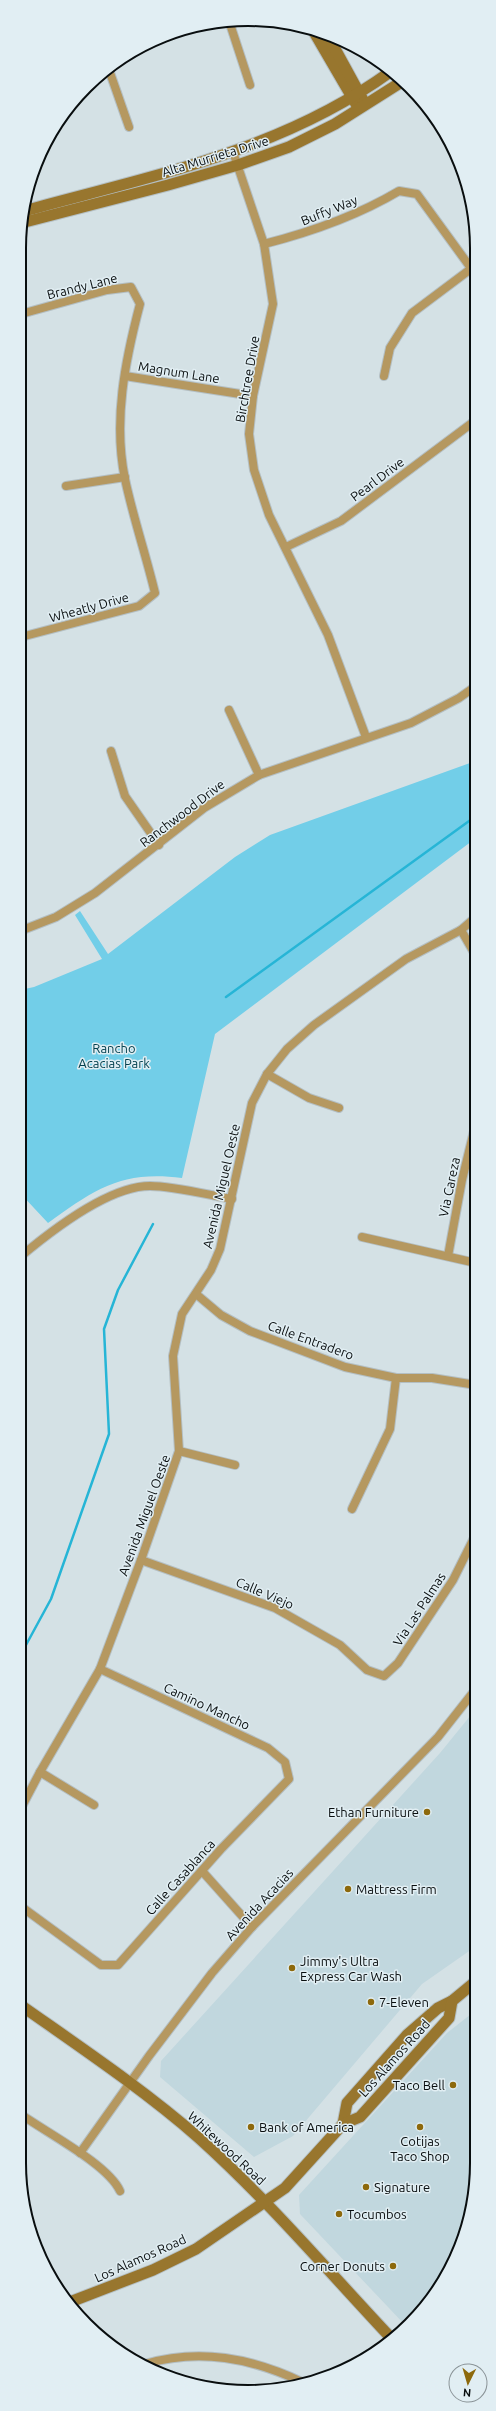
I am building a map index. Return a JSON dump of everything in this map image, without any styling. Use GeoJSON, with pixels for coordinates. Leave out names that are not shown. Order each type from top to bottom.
{"type":"FeatureCollection","features":[{"type":"Feature","properties":{"kind":"street"},"geometry":{"type":"LineString","coordinates":[[231,26],[250,85]]}},
{"type":"Feature","properties":{"kind":"street"},"geometry":{"type":"LineString","coordinates":[[318,38],[356,96]]}},
{"type":"Feature","properties":{"kind":"street"},"geometry":{"type":"LineString","coordinates":[[331,42],[362,107]]}},
{"type":"Feature","properties":{"kind":"street"},"geometry":{"type":"LineString","coordinates":[[110,74],[129,127]]}},
{"type":"Feature","properties":{"kind":"street","name":"Alta Murrieta Drive"},"geometry":{"type":"LineString","coordinates":[[29,209],[233,152],[281,135],[356,96],[386,75]]}},
{"type":"Feature","properties":{"kind":"street","name":"Alta Murrieta Drive"},"geometry":{"type":"LineString","coordinates":[[28,221],[238,165],[289,147],[362,107],[398,84]]}},
{"type":"Feature","properties":{"kind":"street","name":"Birchtree Drive"},"geometry":{"type":"LineString","coordinates":[[233,152],[264,244],[273,304],[253,396],[249,434],[254,470],[269,515],[328,635],[366,737]]}},
{"type":"Feature","properties":{"kind":"street","name":"Buffy Way"},"geometry":{"type":"LineString","coordinates":[[264,244],[309,233],[374,204],[399,191],[417,194],[470,266]]}},
{"type":"Feature","properties":{"kind":"street"},"geometry":{"type":"LineString","coordinates":[[384,376],[390,348],[412,313],[470,274]]}},
{"type":"Feature","properties":{"kind":"street","name":"Brandy Lane"},"geometry":{"type":"LineString","coordinates":[[26,313],[107,290],[131,287],[140,304],[132,335],[125,376]]}},
{"type":"Feature","properties":{"kind":"street"},"geometry":{"type":"LineString","coordinates":[[66,486],[125,478],[120,444],[120,410],[125,376]]}},
{"type":"Feature","properties":{"kind":"street","name":"Magnum Lane"},"geometry":{"type":"LineString","coordinates":[[125,376],[253,396]]}},
{"type":"Feature","properties":{"kind":"street","name":"Pearl Drive"},"geometry":{"type":"LineString","coordinates":[[286,547],[341,521],[470,424]]}},
{"type":"Feature","properties":{"kind":"street","name":"Wheatly Drive"},"geometry":{"type":"LineString","coordinates":[[26,636],[139,606],[155,593],[125,478]]}},
{"type":"Feature","properties":{"kind":"street","name":"Ranchwood Drive"},"geometry":{"type":"LineString","coordinates":[[26,928],[56,916],[95,893],[159,846],[204,808],[259,775],[411,722],[459,698],[470,690]]}},
{"type":"Feature","properties":{"kind":"street"},"geometry":{"type":"LineString","coordinates":[[229,710],[259,775]]}},
{"type":"Feature","properties":{"kind":"street"},"geometry":{"type":"LineString","coordinates":[[111,751],[125,796],[159,846]]}},
{"type":"Feature","properties":{"kind":"street","name":"Avenida Miguel Oeste"},"geometry":{"type":"LineString","coordinates":[[26,1799],[100,1669],[141,1560],[179,1451],[173,1356],[182,1314],[196,1294],[220,1249],[252,1103],[267,1074],[287,1049],[314,1025],[406,959],[461,930],[470,922]]}},
{"type":"Feature","properties":{"kind":"street"},"geometry":{"type":"LineString","coordinates":[[461,930],[470,946]]}},
{"type":"Feature","properties":{"kind":"street"},"geometry":{"type":"LineString","coordinates":[[267,1074],[309,1098],[339,1108]]}},
{"type":"Feature","properties":{"kind":"street","name":"Via Careza"},"geometry":{"type":"LineString","coordinates":[[448,1256],[462,1180],[470,1147]]}},
{"type":"Feature","properties":{"kind":"street"},"geometry":{"type":"LineString","coordinates":[[26,1252],[39,1241],[114,1193],[150,1186],[232,1199]]}},
{"type":"Feature","properties":{"kind":"street"},"geometry":{"type":"LineString","coordinates":[[362,1237],[470,1262]]}},
{"type":"Feature","properties":{"kind":"street","name":"Calle Entradero"},"geometry":{"type":"LineString","coordinates":[[196,1294],[221,1314],[250,1330],[345,1367],[396,1378],[432,1378],[470,1384]]}},
{"type":"Feature","properties":{"kind":"street"},"geometry":{"type":"LineString","coordinates":[[352,1509],[390,1429],[396,1378]]}},
{"type":"Feature","properties":{"kind":"street"},"geometry":{"type":"LineString","coordinates":[[179,1451],[235,1465]]}},
{"type":"Feature","properties":{"kind":"street","name":"Via Las Palmas"},"geometry":{"type":"LineString","coordinates":[[367,1670],[384,1676],[398,1663],[453,1580],[470,1548]]}},
{"type":"Feature","properties":{"kind":"street","name":"Calle Viejo"},"geometry":{"type":"LineString","coordinates":[[141,1560],[275,1608],[340,1645],[367,1670]]}},
{"type":"Feature","properties":{"kind":"street","name":"Camino Mancho"},"geometry":{"type":"LineString","coordinates":[[100,1669],[268,1748],[285,1762],[289,1779]]}},
{"type":"Feature","properties":{"kind":"street","name":"Avenida Acacias"},"geometry":{"type":"LineString","coordinates":[[80,2153],[130,2082],[212,1973],[252,1927],[438,1737],[470,1696]]}},
{"type":"Feature","properties":{"kind":"street"},"geometry":{"type":"LineString","coordinates":[[40,1772],[94,1805]]}},
{"type":"Feature","properties":{"kind":"street","name":"Calle Casablanca"},"geometry":{"type":"LineString","coordinates":[[26,1910],[101,1965],[118,1965],[202,1871],[289,1779]]}},
{"type":"Feature","properties":{"kind":"street"},"geometry":{"type":"LineString","coordinates":[[202,1871],[252,1927]]}},
{"type":"Feature","properties":{"kind":"street","name":"Los Alamos Road"},"geometry":{"type":"LineString","coordinates":[[343,2124],[347,2103],[407,2035],[438,2008],[452,2001],[470,1986]]}},
{"type":"Feature","properties":{"kind":"street","name":"Los Alamos Road"},"geometry":{"type":"LineString","coordinates":[[74,2300],[153,2270],[196,2249],[285,2188],[343,2124],[360,2117],[449,2018],[452,2001]]}},
{"type":"Feature","properties":{"kind":"street","name":"Whitewood Road"},"geometry":{"type":"LineString","coordinates":[[26,2009],[130,2082],[198,2138],[264,2203],[388,2335]]}},
{"type":"Feature","properties":{"kind":"street"},"geometry":{"type":"LineString","coordinates":[[26,2118],[80,2153],[116,2183],[120,2191]]}},
{"type":"Feature","properties":{"kind":"street"},"geometry":{"type":"LineString","coordinates":[[150,2362],[161,2359],[197,2355],[237,2358],[274,2369],[296,2379]]}},
{"type":"Feature","properties":{"kind":"shaded area"},"geometry":{"type":"Polygon","coordinates":[[[470,1716],[470,1950],[422,1984],[293,2136],[254,2157],[160,2077],[161,2061],[440,1753],[470,1716]]]}},
{"type":"Feature","properties":{"kind":"shaded area"},"geometry":{"type":"Polygon","coordinates":[[[470,2015],[470,2178],[466,2206],[453,2248],[440,2274],[424,2298],[402,2322],[300,2214],[299,2195],[447,2033],[470,2015]]]}},
{"type":"Feature","properties":{"kind":"green space","name":"Rancho Acacias Park"},"geometry":{"type":"Polygon","coordinates":[[[470,763],[470,843],[215,1034],[182,1178],[161,1176],[142,1177],[110,1185],[80,1200],[48,1223],[26,1199],[26,989],[34,987],[102,959],[75,915],[80,911],[108,954],[235,857],[270,835],[470,763]]]}},
{"type":"Feature","properties":{"kind":"waterway"},"geometry":{"type":"LineString","coordinates":[[226,997],[470,820]]}},
{"type":"Feature","properties":{"kind":"waterway"},"geometry":{"type":"LineString","coordinates":[[26,1645],[51,1599],[109,1434],[104,1329],[118,1290],[153,1224]]}},
{"type":"Feature","properties":{"kind":"place","name":"Ethan Furniture"},"geometry":{"type":"Point","coordinates":[427,1812]}},
{"type":"Feature","properties":{"kind":"place","name":"Mattress Firm"},"geometry":{"type":"Point","coordinates":[348,1889]}},
{"type":"Feature","properties":{"kind":"place","name":"Jimmy's Ultra Express Car Wash"},"geometry":{"type":"Point","coordinates":[292,1968]}},
{"type":"Feature","properties":{"kind":"place","name":"7-Eleven"},"geometry":{"type":"Point","coordinates":[371,2002]}},
{"type":"Feature","properties":{"kind":"place","name":"Taco Bell"},"geometry":{"type":"Point","coordinates":[453,2085]}},
{"type":"Feature","properties":{"kind":"place","name":"Bank of America"},"geometry":{"type":"Point","coordinates":[251,2127]}},
{"type":"Feature","properties":{"kind":"place","name":"Cotijas Taco Shop"},"geometry":{"type":"Point","coordinates":[420,2127]}},
{"type":"Feature","properties":{"kind":"place","name":"Signature"},"geometry":{"type":"Point","coordinates":[366,2187]}},
{"type":"Feature","properties":{"kind":"place","name":"Tocumbos"},"geometry":{"type":"Point","coordinates":[339,2214]}},
{"type":"Feature","properties":{"kind":"place","name":"Corner Donuts"},"geometry":{"type":"Point","coordinates":[393,2266]}}]}
